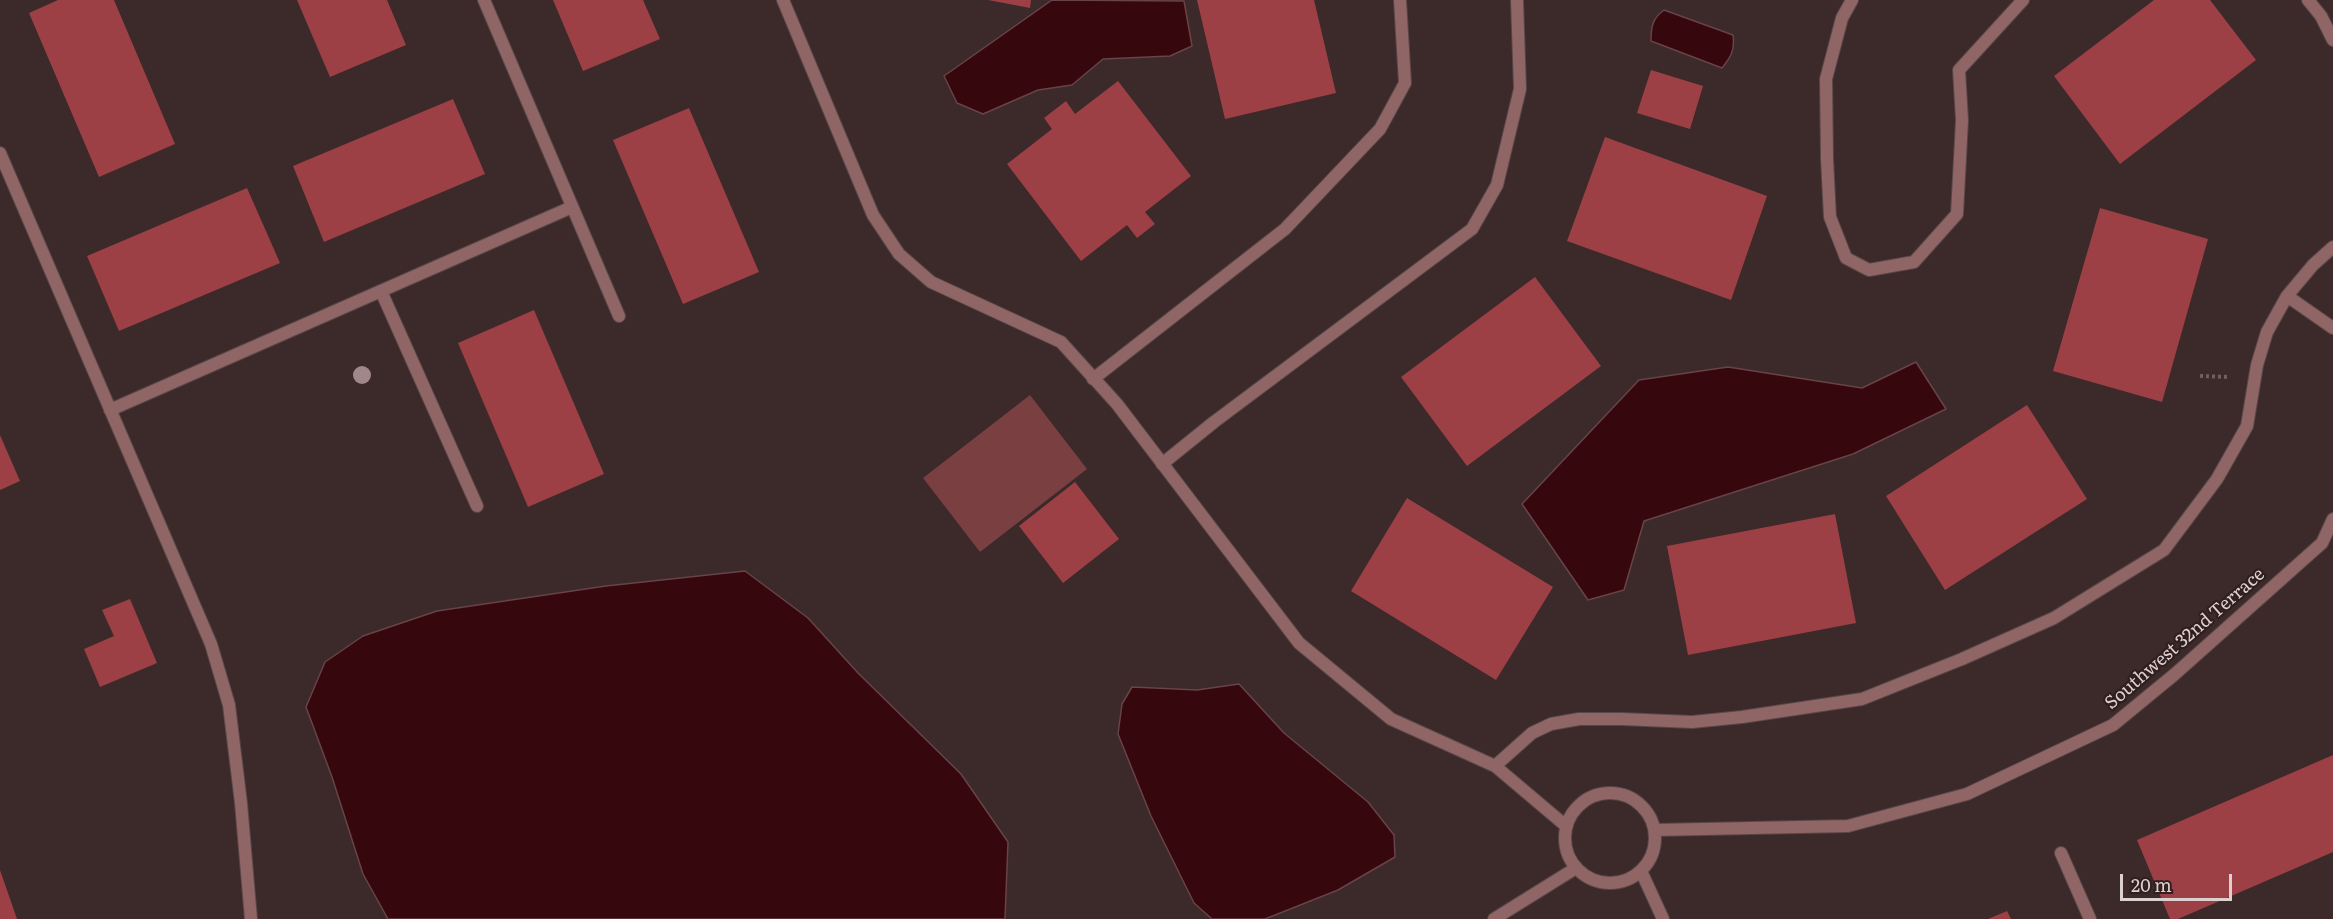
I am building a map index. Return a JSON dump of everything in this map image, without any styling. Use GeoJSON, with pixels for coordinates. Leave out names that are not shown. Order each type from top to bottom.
{"type":"FeatureCollection","features":[{"type":"Feature","properties":{"kind":"street"},"geometry":{"type":"LineString","coordinates":[[484,0],[619,316]]}},
{"type":"Feature","properties":{"kind":"street"},"geometry":{"type":"LineString","coordinates":[[783,0],[873,215],[899,254],[931,282],[1061,342],[1117,404],[1299,643],[1391,719],[1495,766],[1566,826]]}},
{"type":"Feature","properties":{"kind":"street"},"geometry":{"type":"LineString","coordinates":[[1093,379],[1285,228],[1380,129],[1405,83],[1400,0]]}},
{"type":"Feature","properties":{"kind":"street"},"geometry":{"type":"LineString","coordinates":[[1162,464],[1285,368],[1472,229],[1497,185],[1520,89],[1517,0]]}},
{"type":"Feature","properties":{"kind":"street"},"geometry":{"type":"LineString","coordinates":[[1852,0],[1842,18],[1826,79],[1830,217],[1846,258],[1869,270],[1914,262],[1957,214],[1962,120],[1959,70],[2023,0]]}},
{"type":"Feature","properties":{"kind":"street"},"geometry":{"type":"LineString","coordinates":[[2308,0],[2321,16],[2333,40]]}},
{"type":"Feature","properties":{"kind":"street"},"geometry":{"type":"LineString","coordinates":[[0,153],[211,644],[229,705],[241,803],[250,919]]}},
{"type":"Feature","properties":{"kind":"street"},"geometry":{"type":"LineString","coordinates":[[110,410],[572,207]]}},
{"type":"Feature","properties":{"kind":"street"},"geometry":{"type":"LineString","coordinates":[[1495,766],[1533,733],[1551,724],[1579,719],[1692,722],[1862,699],[1962,659],[2054,618],[2164,550],[2217,479],[2247,426],[2257,365],[2267,332],[2287,296],[2313,265],[2333,247]]}},
{"type":"Feature","properties":{"kind":"street"},"geometry":{"type":"LineString","coordinates":[[381,291],[477,506]]}},
{"type":"Feature","properties":{"kind":"street"},"geometry":{"type":"LineString","coordinates":[[2287,296],[2333,328]]}},
{"type":"Feature","properties":{"kind":"street","name":"Southwest 32nd Terrace"},"geometry":{"type":"LineString","coordinates":[[1655,830],[1848,826],[1967,794],[2114,724],[2175,674],[2322,543],[2333,519]]}},
{"type":"Feature","properties":{"kind":"street"},"geometry":{"type":"LineString","coordinates":[[1612,792],[1627,795],[1640,803],[1650,815],[1655,830],[1655,845],[1650,859],[1641,871],[1630,879],[1615,884],[1601,883],[1587,878],[1568,856],[1564,841],[1566,826],[1572,812],[1583,801],[1597,794],[1612,792]]}},
{"type":"Feature","properties":{"kind":"street"},"geometry":{"type":"LineString","coordinates":[[2061,853],[2090,919]]}},
{"type":"Feature","properties":{"kind":"street"},"geometry":{"type":"LineString","coordinates":[[1494,919],[1576,868]]}},
{"type":"Feature","properties":{"kind":"street"},"geometry":{"type":"LineString","coordinates":[[1641,871],[1663,919]]}},
{"type":"Feature","properties":{"kind":"path"},"geometry":{"type":"LineString","coordinates":[[2200,376],[2235,377]]}},
{"type":"Feature","properties":{"kind":"shaded area"},"geometry":{"type":"Polygon","coordinates":[[[1052,0],[1184,1],[1192,46],[1170,56],[1103,59],[1072,85],[1038,90],[983,114],[957,103],[944,76],[1052,0]]]}},
{"type":"Feature","properties":{"kind":"shaded area"},"geometry":{"type":"Polygon","coordinates":[[[1664,10],[1733,35],[1732,53],[1722,68],[1651,41],[1653,24],[1664,10]]]}},
{"type":"Feature","properties":{"kind":"shaded area"},"geometry":{"type":"Polygon","coordinates":[[[1916,362],[1946,409],[1853,454],[1644,521],[1624,590],[1588,600],[1522,504],[1639,380],[1728,367],[1862,388],[1916,362]]]}},
{"type":"Feature","properties":{"kind":"shaded area"},"geometry":{"type":"Polygon","coordinates":[[[1030,395],[1087,469],[980,552],[923,478],[1030,395]]]}},
{"type":"Feature","properties":{"kind":"shaded area"},"geometry":{"type":"Polygon","coordinates":[[[745,571],[808,618],[858,673],[961,774],[1008,842],[1005,919],[388,919],[363,874],[332,777],[306,707],[325,662],[363,636],[437,611],[606,586],[745,571]]]}},
{"type":"Feature","properties":{"kind":"shaded area"},"geometry":{"type":"Polygon","coordinates":[[[1239,684],[1284,733],[1368,802],[1394,835],[1395,857],[1338,890],[1265,919],[1212,919],[1194,903],[1151,816],[1118,734],[1122,704],[1132,687],[1197,690],[1239,684]]]}},
{"type":"Feature","properties":{"kind":"building"},"geometry":{"type":"Polygon","coordinates":[[[58,0],[114,0],[175,144],[99,177],[29,13],[58,0]]]}},
{"type":"Feature","properties":{"kind":"building"},"geometry":{"type":"Polygon","coordinates":[[[297,0],[387,0],[406,45],[330,77],[297,0]]]}},
{"type":"Feature","properties":{"kind":"building"},"geometry":{"type":"Polygon","coordinates":[[[553,0],[643,0],[660,39],[583,71],[553,0]]]}},
{"type":"Feature","properties":{"kind":"building"},"geometry":{"type":"Polygon","coordinates":[[[988,0],[1031,0],[1030,8],[988,0]]]}},
{"type":"Feature","properties":{"kind":"building"},"geometry":{"type":"Polygon","coordinates":[[[1197,0],[1314,0],[1336,93],[1225,119],[1197,0]]]}},
{"type":"Feature","properties":{"kind":"building"},"geometry":{"type":"Polygon","coordinates":[[[2154,0],[2210,0],[2256,60],[2120,164],[2054,76],[2154,0]]]}},
{"type":"Feature","properties":{"kind":"building"},"geometry":{"type":"Polygon","coordinates":[[[1651,70],[1703,86],[1690,129],[1637,113],[1651,70]]]}},
{"type":"Feature","properties":{"kind":"building"},"geometry":{"type":"Polygon","coordinates":[[[1118,81],[1191,176],[1145,212],[1155,224],[1137,238],[1127,225],[1081,261],[1007,164],[1052,129],[1044,118],[1066,101],[1075,114],[1118,81]]]}},
{"type":"Feature","properties":{"kind":"building"},"geometry":{"type":"Polygon","coordinates":[[[453,99],[485,174],[324,242],[293,166],[453,99]]]}},
{"type":"Feature","properties":{"kind":"building"},"geometry":{"type":"Polygon","coordinates":[[[689,108],[759,272],[683,304],[613,140],[689,108]]]}},
{"type":"Feature","properties":{"kind":"building"},"geometry":{"type":"Polygon","coordinates":[[[1605,137],[1767,196],[1731,300],[1567,241],[1605,137]]]}},
{"type":"Feature","properties":{"kind":"building"},"geometry":{"type":"Polygon","coordinates":[[[247,188],[280,263],[119,331],[87,256],[247,188]]]}},
{"type":"Feature","properties":{"kind":"building"},"geometry":{"type":"Polygon","coordinates":[[[2100,208],[2208,239],[2162,402],[2053,371],[2100,208]]]}},
{"type":"Feature","properties":{"kind":"building"},"geometry":{"type":"Polygon","coordinates":[[[1535,277],[1601,366],[1467,466],[1401,377],[1535,277]]]}},
{"type":"Feature","properties":{"kind":"building"},"geometry":{"type":"Polygon","coordinates":[[[534,310],[604,474],[528,507],[458,343],[534,310]]]}},
{"type":"Feature","properties":{"kind":"building"},"geometry":{"type":"Polygon","coordinates":[[[2027,405],[2087,499],[1945,590],[1886,496],[2027,405]]]}},
{"type":"Feature","properties":{"kind":"building"},"geometry":{"type":"Polygon","coordinates":[[[0,435],[20,481],[0,490],[0,435]]]}},
{"type":"Feature","properties":{"kind":"building"},"geometry":{"type":"Polygon","coordinates":[[[1075,482],[1119,539],[1063,583],[1019,526],[1075,482]]]}},
{"type":"Feature","properties":{"kind":"building"},"geometry":{"type":"Polygon","coordinates":[[[1407,498],[1553,587],[1496,680],[1351,591],[1407,498]]]}},
{"type":"Feature","properties":{"kind":"building"},"geometry":{"type":"Polygon","coordinates":[[[1835,514],[1856,623],[1688,655],[1667,546],[1835,514]]]}},
{"type":"Feature","properties":{"kind":"building"},"geometry":{"type":"Polygon","coordinates":[[[130,599],[157,663],[100,687],[84,649],[114,636],[102,610],[130,599]]]}},
{"type":"Feature","properties":{"kind":"building"},"geometry":{"type":"Polygon","coordinates":[[[2333,755],[2333,852],[2178,919],[2170,919],[2137,840],[2333,755]]]}},
{"type":"Feature","properties":{"kind":"building"},"geometry":{"type":"Polygon","coordinates":[[[0,870],[17,919],[0,919],[0,870]]]}},
{"type":"Feature","properties":{"kind":"building"},"geometry":{"type":"Polygon","coordinates":[[[2007,911],[2011,919],[1988,919],[2007,911]]]}}]}
